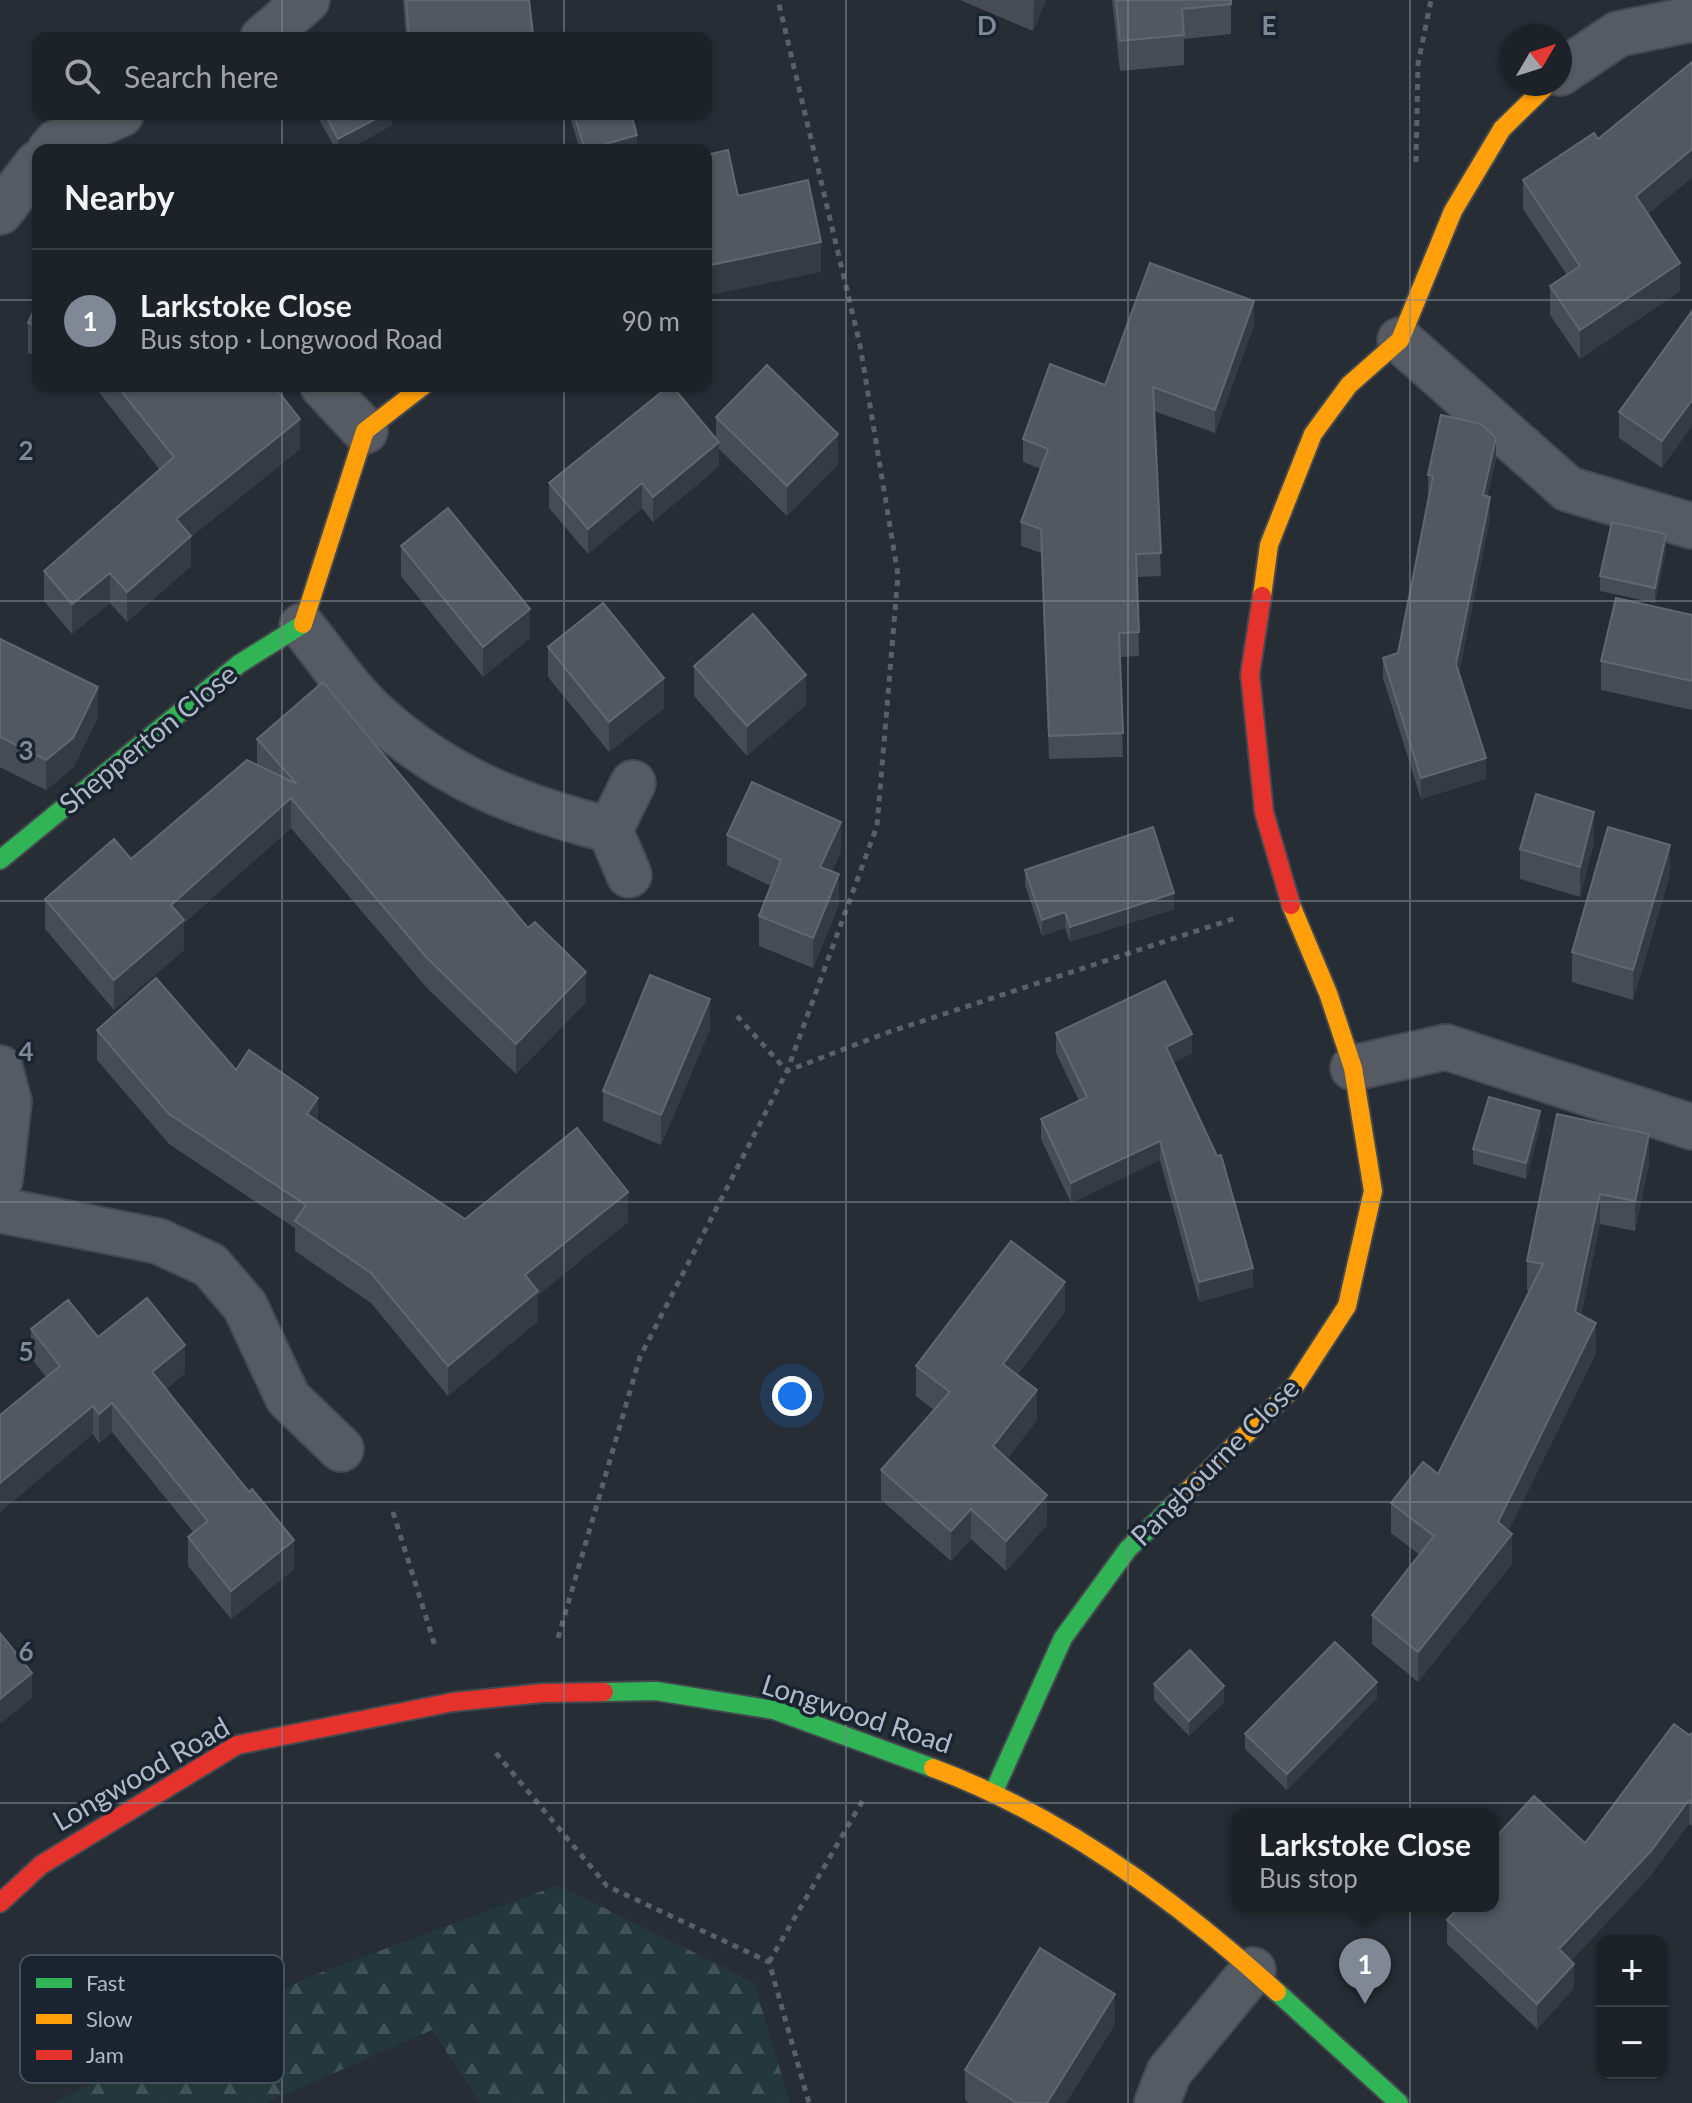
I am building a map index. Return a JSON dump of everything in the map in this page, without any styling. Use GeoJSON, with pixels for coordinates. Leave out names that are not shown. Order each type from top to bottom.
{"type":"FeatureCollection","features":[{"type":"Feature","properties":{"kind":"street"},"geometry":{"type":"LineString","coordinates":[[270,32],[307,0]]}},
{"type":"Feature","properties":{"kind":"street"},"geometry":{"type":"LineString","coordinates":[[1572,65],[1618,34],[1692,19]]}},
{"type":"Feature","properties":{"kind":"street","name":"Pangbourne Close"},"geometry":{"type":"LineString","coordinates":[[994,1791],[1063,1638],[1100,1587],[1128,1549],[1295,1386],[1347,1306],[1373,1191],[1353,1068],[1328,993],[1289,900],[1264,812],[1250,674],[1269,545],[1313,434],[1349,385],[1400,340],[1453,211],[1502,129],[1536,96]]}},
{"type":"Feature","properties":{"kind":"street"},"geometry":{"type":"LineString","coordinates":[[55,144],[107,120]]}},
{"type":"Feature","properties":{"kind":"street"},"geometry":{"type":"LineString","coordinates":[[0,212],[32,171]]}},
{"type":"Feature","properties":{"kind":"street"},"geometry":{"type":"LineString","coordinates":[[1400,340],[1568,489],[1692,526]]}},
{"type":"Feature","properties":{"kind":"street"},"geometry":{"type":"LineString","coordinates":[[329,392],[365,431]]}},
{"type":"Feature","properties":{"kind":"street"},"geometry":{"type":"LineString","coordinates":[[415,392],[365,431],[302,626],[374,714],[434,762],[536,811],[610,830]]}},
{"type":"Feature","properties":{"kind":"street","name":"Shepperton Close"},"geometry":{"type":"LineString","coordinates":[[0,860],[239,664],[302,626]]}},
{"type":"Feature","properties":{"kind":"street"},"geometry":{"type":"LineString","coordinates":[[629,875],[610,830],[633,783]]}},
{"type":"Feature","properties":{"kind":"street"},"geometry":{"type":"LineString","coordinates":[[1353,1068],[1446,1047],[1692,1127]]}},
{"type":"Feature","properties":{"kind":"street"},"geometry":{"type":"LineString","coordinates":[[0,1068],[9,1102],[0,1180]]}},
{"type":"Feature","properties":{"kind":"street"},"geometry":{"type":"LineString","coordinates":[[0,1210],[158,1241],[210,1265],[245,1306],[288,1398],[341,1449]]}},
{"type":"Feature","properties":{"kind":"street","name":"Longwood Road"},"geometry":{"type":"LineString","coordinates":[[0,1903],[41,1865],[237,1745],[453,1702],[542,1693],[656,1691],[774,1710],[994,1791],[1116,1864],[1253,1970],[1399,2103]]}},
{"type":"Feature","properties":{"kind":"street"},"geometry":{"type":"LineString","coordinates":[[1157,2103],[1169,2072],[1253,1970]]}},
{"type":"Feature","properties":{"kind":"path"},"geometry":{"type":"LineString","coordinates":[[542,1693],[640,1357],[787,1071],[877,826],[898,575],[860,345],[778,0]]}},
{"type":"Feature","properties":{"kind":"path"},"geometry":{"type":"LineString","coordinates":[[1431,0],[1418,64],[1415,160],[1453,211]]}},
{"type":"Feature","properties":{"kind":"path"},"geometry":{"type":"LineString","coordinates":[[787,1071],[886,1033],[1289,900]]}},
{"type":"Feature","properties":{"kind":"path"},"geometry":{"type":"LineString","coordinates":[[737,1016],[787,1071]]}},
{"type":"Feature","properties":{"kind":"path"},"geometry":{"type":"LineString","coordinates":[[393,1512],[453,1702],[607,1886],[769,1962]]}},
{"type":"Feature","properties":{"kind":"path"},"geometry":{"type":"LineString","coordinates":[[809,2103],[769,1962],[892,1751]]}},
{"type":"Feature","properties":{"kind":"green space"},"geometry":{"type":"Polygon","coordinates":[[[558,1885],[754,1982],[790,2103],[480,2103],[432,2030],[266,2103],[53,2103],[93,2083],[284,2083],[284,1989],[558,1885]]]}},
{"type":"Feature","properties":{"kind":"building"},"geometry":{"type":"Polygon","coordinates":[[[406,0],[529,0],[533,32],[409,32],[406,0]]]}},
{"type":"Feature","properties":{"kind":"building"},"geometry":{"type":"Polygon","coordinates":[[[1116,0],[1231,0],[1231,4],[1182,9],[1184,35],[1120,41],[1116,0]]]}},
{"type":"Feature","properties":{"kind":"building"},"geometry":{"type":"Polygon","coordinates":[[[1692,62],[1692,149],[1636,196],[1680,263],[1580,330],[1550,286],[1580,266],[1523,180],[1594,133],[1598,139],[1692,62]]]}},
{"type":"Feature","properties":{"kind":"building"},"geometry":{"type":"Polygon","coordinates":[[[328,120],[374,120],[338,139],[328,120]]]}},
{"type":"Feature","properties":{"kind":"building"},"geometry":{"type":"Polygon","coordinates":[[[576,120],[633,120],[637,135],[606,144],[583,144],[576,120]]]}},
{"type":"Feature","properties":{"kind":"building"},"geometry":{"type":"Polygon","coordinates":[[[728,150],[738,196],[808,180],[821,242],[712,265],[712,154],[728,150]]]}},
{"type":"Feature","properties":{"kind":"building"},"geometry":{"type":"Polygon","coordinates":[[[1150,263],[1254,301],[1215,410],[1153,387],[1161,553],[1136,554],[1139,632],[1119,633],[1123,733],[1049,736],[1041,529],[1021,522],[1048,449],[1023,439],[1050,364],[1105,385],[1150,263]]]}},
{"type":"Feature","properties":{"kind":"building"},"geometry":{"type":"Polygon","coordinates":[[[1692,311],[1692,400],[1662,441],[1619,412],[1692,311]]]}},
{"type":"Feature","properties":{"kind":"building"},"geometry":{"type":"Polygon","coordinates":[[[767,365],[838,434],[787,486],[716,417],[767,365]]]}},
{"type":"Feature","properties":{"kind":"building"},"geometry":{"type":"Polygon","coordinates":[[[122,392],[279,392],[300,419],[176,519],[191,536],[127,592],[110,573],[72,604],[44,571],[174,457],[122,392]]]}},
{"type":"Feature","properties":{"kind":"building"},"geometry":{"type":"Polygon","coordinates":[[[662,392],[677,392],[719,442],[653,497],[642,483],[588,529],[549,483],[662,392]]]}},
{"type":"Feature","properties":{"kind":"building"},"geometry":{"type":"Polygon","coordinates":[[[1441,415],[1481,424],[1496,438],[1483,495],[1490,497],[1456,664],[1486,758],[1421,778],[1383,658],[1398,653],[1433,476],[1428,475],[1441,415]]]}},
{"type":"Feature","properties":{"kind":"building"},"geometry":{"type":"Polygon","coordinates":[[[448,508],[530,609],[483,647],[401,546],[448,508]]]}},
{"type":"Feature","properties":{"kind":"building"},"geometry":{"type":"Polygon","coordinates":[[[1612,522],[1666,534],[1655,588],[1600,576],[1612,522]]]}},
{"type":"Feature","properties":{"kind":"building"},"geometry":{"type":"Polygon","coordinates":[[[1616,598],[1692,615],[1692,681],[1601,661],[1616,598]]]}},
{"type":"Feature","properties":{"kind":"building"},"geometry":{"type":"Polygon","coordinates":[[[603,603],[664,678],[609,722],[548,647],[603,603]]]}},
{"type":"Feature","properties":{"kind":"building"},"geometry":{"type":"Polygon","coordinates":[[[753,614],[806,675],[747,726],[694,666],[753,614]]]}},
{"type":"Feature","properties":{"kind":"building"},"geometry":{"type":"Polygon","coordinates":[[[0,639],[98,687],[73,738],[46,760],[0,737],[0,639]]]}},
{"type":"Feature","properties":{"kind":"building"},"geometry":{"type":"Polygon","coordinates":[[[323,682],[528,928],[535,922],[586,972],[516,1044],[427,958],[291,798],[171,905],[184,920],[114,980],[45,899],[114,839],[131,859],[247,760],[297,784],[257,739],[323,682]]]}},
{"type":"Feature","properties":{"kind":"building"},"geometry":{"type":"Polygon","coordinates":[[[752,782],[841,822],[820,867],[839,874],[813,938],[759,916],[781,860],[727,835],[752,782]]]}},
{"type":"Feature","properties":{"kind":"building"},"geometry":{"type":"Polygon","coordinates":[[[1536,794],[1594,812],[1580,867],[1520,849],[1536,794]]]}},
{"type":"Feature","properties":{"kind":"building"},"geometry":{"type":"Polygon","coordinates":[[[1153,827],[1174,893],[1070,927],[1065,912],[1042,920],[1025,870],[1153,827]]]}},
{"type":"Feature","properties":{"kind":"building"},"geometry":{"type":"Polygon","coordinates":[[[1608,827],[1670,845],[1633,970],[1572,952],[1608,827]]]}},
{"type":"Feature","properties":{"kind":"building"},"geometry":{"type":"Polygon","coordinates":[[[650,975],[710,999],[661,1115],[603,1091],[650,975]]]}},
{"type":"Feature","properties":{"kind":"building"},"geometry":{"type":"Polygon","coordinates":[[[156,978],[236,1070],[249,1050],[318,1098],[307,1114],[465,1219],[577,1128],[628,1192],[525,1275],[538,1291],[448,1366],[371,1273],[295,1221],[306,1205],[169,1114],[97,1030],[156,978]]]}},
{"type":"Feature","properties":{"kind":"building"},"geometry":{"type":"Polygon","coordinates":[[[1165,981],[1192,1034],[1166,1047],[1217,1156],[1221,1155],[1253,1268],[1199,1282],[1160,1141],[1071,1183],[1041,1119],[1087,1097],[1056,1033],[1165,981]]]}},
{"type":"Feature","properties":{"kind":"building"},"geometry":{"type":"Polygon","coordinates":[[[1489,1097],[1540,1111],[1526,1163],[1473,1149],[1489,1097]]]}},
{"type":"Feature","properties":{"kind":"building"},"geometry":{"type":"Polygon","coordinates":[[[1557,1114],[1649,1134],[1635,1201],[1600,1194],[1575,1312],[1596,1323],[1498,1522],[1512,1534],[1418,1652],[1372,1615],[1434,1536],[1391,1503],[1423,1462],[1438,1474],[1543,1264],[1527,1261],[1557,1114]]]}},
{"type":"Feature","properties":{"kind":"building"},"geometry":{"type":"Polygon","coordinates":[[[1011,1241],[1065,1282],[1003,1364],[1037,1390],[993,1446],[1047,1495],[1006,1541],[971,1509],[951,1531],[881,1470],[950,1392],[916,1366],[1011,1241]]]}},
{"type":"Feature","properties":{"kind":"building"},"geometry":{"type":"Polygon","coordinates":[[[147,1298],[185,1345],[152,1372],[249,1492],[252,1489],[294,1540],[231,1591],[188,1537],[208,1521],[112,1403],[99,1414],[93,1406],[0,1483],[0,1415],[60,1366],[31,1329],[68,1300],[98,1337],[147,1298]]]}},
{"type":"Feature","properties":{"kind":"building"},"geometry":{"type":"Polygon","coordinates":[[[0,1633],[32,1673],[0,1699],[0,1633]]]}},
{"type":"Feature","properties":{"kind":"building"},"geometry":{"type":"Polygon","coordinates":[[[1335,1642],[1377,1682],[1287,1774],[1245,1734],[1335,1642]]]}},
{"type":"Feature","properties":{"kind":"building"},"geometry":{"type":"Polygon","coordinates":[[[1190,1650],[1224,1686],[1189,1721],[1154,1684],[1190,1650]]]}},
{"type":"Feature","properties":{"kind":"building"},"geometry":{"type":"Polygon","coordinates":[[[1674,1724],[1689,1735],[1692,1733],[1692,1802],[1689,1800],[1651,1851],[1559,1949],[1574,1964],[1537,2004],[1447,1920],[1454,1912],[1499,1912],[1499,1834],[1534,1796],[1585,1843],[1674,1724]]]}},
{"type":"Feature","properties":{"kind":"building"},"geometry":{"type":"Polygon","coordinates":[[[1040,1948],[1115,1994],[1047,2103],[1017,2103],[965,2070],[1040,1948]]]}},
{"type":"Feature","properties":{"kind":"traffic: fast"},"geometry":{"type":"LineString","coordinates":[[0,860],[239,664],[303,624]]}},
{"type":"Feature","properties":{"kind":"traffic: fast"},"geometry":{"type":"LineString","coordinates":[[994,1791],[1063,1638],[1128,1549],[1188,1491]]}},
{"type":"Feature","properties":{"kind":"traffic: fast"},"geometry":{"type":"LineString","coordinates":[[604,1692],[656,1691],[774,1710],[933,1768]]}},
{"type":"Feature","properties":{"kind":"traffic: fast"},"geometry":{"type":"LineString","coordinates":[[1277,1992],[1399,2103]]}},
{"type":"Feature","properties":{"kind":"traffic: slow"},"geometry":{"type":"LineString","coordinates":[[1262,596],[1269,545],[1313,434],[1349,385],[1400,340],[1453,211],[1502,129],[1536,96]]}},
{"type":"Feature","properties":{"kind":"traffic: slow"},"geometry":{"type":"LineString","coordinates":[[303,624],[365,431],[415,392]]}},
{"type":"Feature","properties":{"kind":"traffic: slow"},"geometry":{"type":"LineString","coordinates":[[1188,1491],[1295,1386],[1347,1306],[1373,1191],[1353,1068],[1328,993],[1291,905]]}},
{"type":"Feature","properties":{"kind":"traffic: slow"},"geometry":{"type":"LineString","coordinates":[[933,1768],[1026,1810],[1115,1864],[1199,1925],[1277,1992]]}},
{"type":"Feature","properties":{"kind":"traffic: jam"},"geometry":{"type":"LineString","coordinates":[[1262,596],[1250,674],[1264,812],[1291,905]]}},
{"type":"Feature","properties":{"kind":"traffic: jam"},"geometry":{"type":"LineString","coordinates":[[0,1903],[41,1865],[237,1745],[453,1702],[542,1693],[604,1692]]}},
{"type":"Feature","properties":{"kind":"place","name":"Larkstoke Close"},"geometry":{"type":"Point","coordinates":[1365,2004]}}]}
